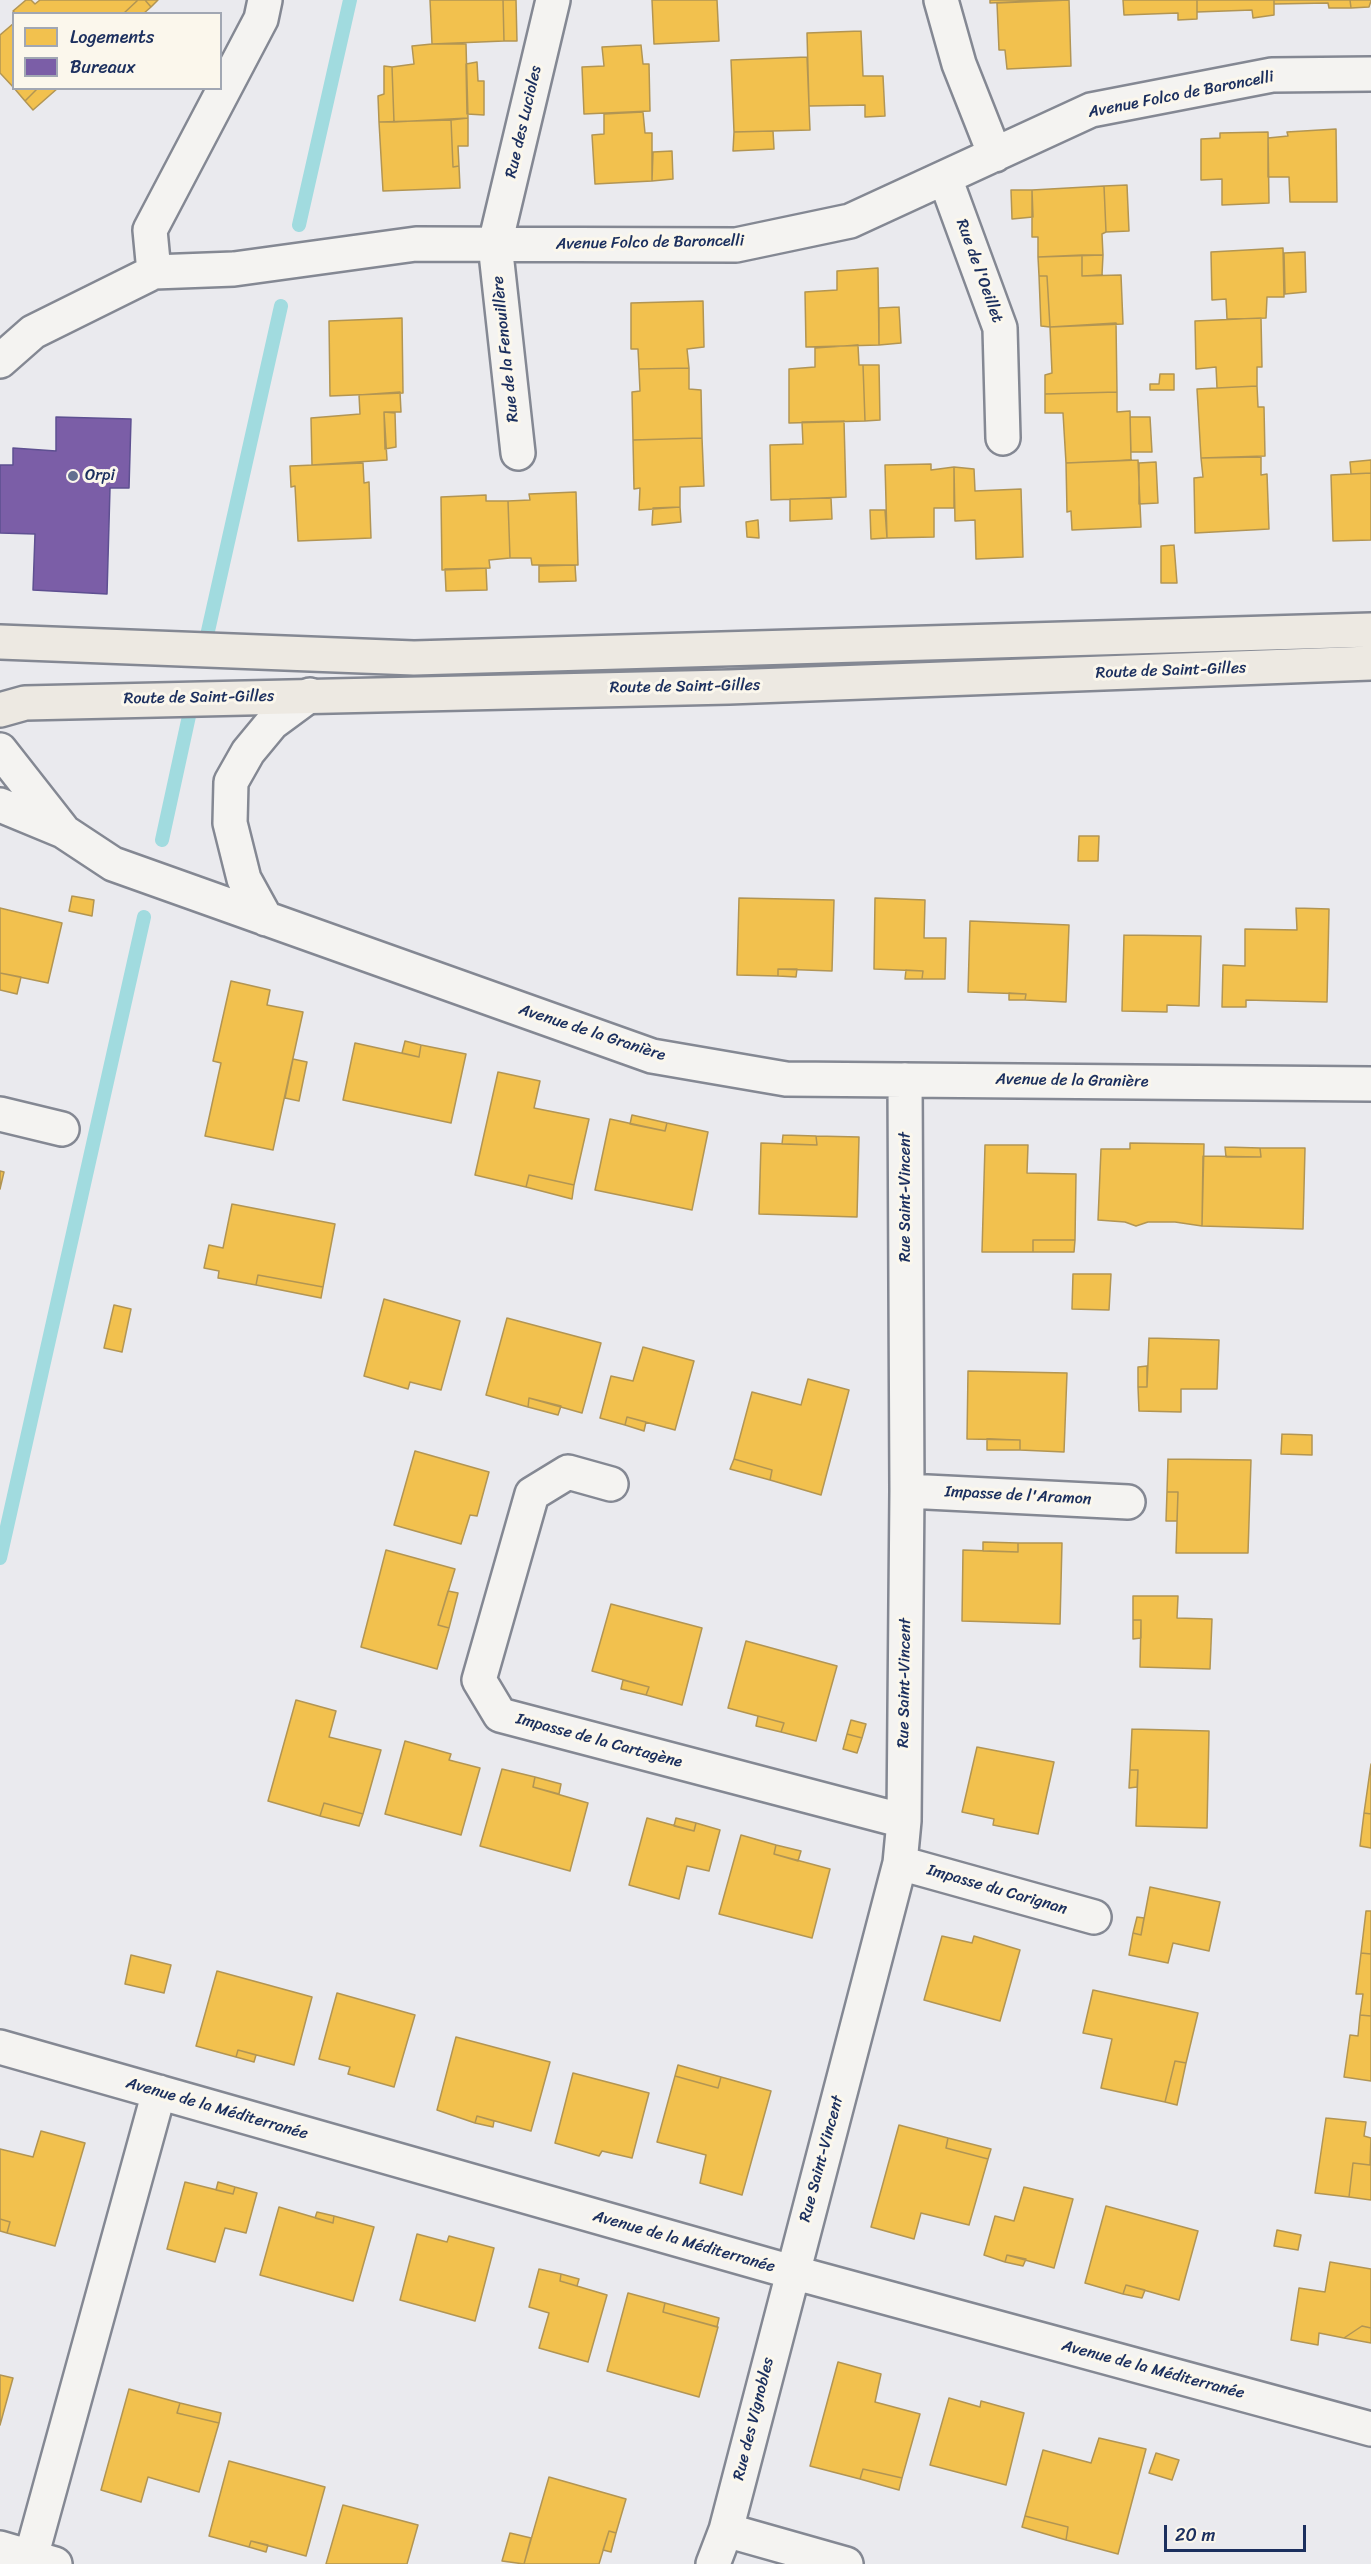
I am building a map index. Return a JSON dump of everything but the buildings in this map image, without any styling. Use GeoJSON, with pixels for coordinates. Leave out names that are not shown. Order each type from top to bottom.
{"type":"FeatureCollection","features":[{"type":"Feature","properties":{"kind":"main road"},"geometry":{"type":"LineString","coordinates":[[0,642],[414,658],[1371,630]]}},
{"type":"Feature","properties":{"kind":"main road","name":"Route de Saint-Gilles"},"geometry":{"type":"LineString","coordinates":[[0,710],[25,703],[729,687],[1371,663]]}},
{"type":"Feature","properties":{"kind":"street"},"geometry":{"type":"LineString","coordinates":[[222,90],[263,10],[288,0]]}},
{"type":"Feature","properties":{"kind":"street","name":"Rue des Lucioles"},"geometry":{"type":"LineString","coordinates":[[495,244],[554,0]]}},
{"type":"Feature","properties":{"kind":"street"},"geometry":{"type":"LineString","coordinates":[[941,0],[958,64],[995,154]]}},
{"type":"Feature","properties":{"kind":"street","name":"Avenue Folco de Baroncelli"},"geometry":{"type":"LineString","coordinates":[[154,272],[234,269],[416,244],[736,245],[850,221],[1091,110],[1272,75],[1371,74]]}},
{"type":"Feature","properties":{"kind":"street"},"geometry":{"type":"LineString","coordinates":[[0,361],[33,332],[154,272],[150,230],[222,90]]}},
{"type":"Feature","properties":{"kind":"street","name":"Rue de l'Oeillet"},"geometry":{"type":"LineString","coordinates":[[945,178],[1000,328],[1003,438]]}},
{"type":"Feature","properties":{"kind":"street","name":"Rue de la Fenouillère"},"geometry":{"type":"LineString","coordinates":[[495,244],[518,453]]}},
{"type":"Feature","properties":{"kind":"street"},"geometry":{"type":"LineString","coordinates":[[266,919],[244,879],[230,823],[231,782],[248,752],[272,723],[310,695]]}},
{"type":"Feature","properties":{"kind":"street","name":"Avenue de la Granière"},"geometry":{"type":"LineString","coordinates":[[0,750],[63,831]]}},
{"type":"Feature","properties":{"kind":"street","name":"Avenue de la Granière"},"geometry":{"type":"LineString","coordinates":[[0,805],[63,831],[113,864],[652,1056],[786,1078],[1371,1084]]}},
{"type":"Feature","properties":{"kind":"street","name":"Rue Saint-Vincent"},"geometry":{"type":"LineString","coordinates":[[792,2272],[900,1863],[904,1821],[907,1491],[905,1080]]}},
{"type":"Feature","properties":{"kind":"street"},"geometry":{"type":"LineString","coordinates":[[0,1114],[62,1130]]}},
{"type":"Feature","properties":{"kind":"street","name":"Impasse de la Cartagène"},"geometry":{"type":"LineString","coordinates":[[611,1484],[568,1472],[532,1494],[479,1680],[500,1715],[904,1821]]}},
{"type":"Feature","properties":{"kind":"street","name":"Impasse de l'Aramon"},"geometry":{"type":"LineString","coordinates":[[907,1491],[1128,1502]]}},
{"type":"Feature","properties":{"kind":"street","name":"Impasse du Carignan"},"geometry":{"type":"LineString","coordinates":[[900,1863],[1094,1917]]}},
{"type":"Feature","properties":{"kind":"street","name":"Avenue de la Méditerranée"},"geometry":{"type":"LineString","coordinates":[[0,2047],[792,2272],[1371,2429]]}},
{"type":"Feature","properties":{"kind":"street"},"geometry":{"type":"LineString","coordinates":[[0,2548],[43,2561],[159,2092]]}},
{"type":"Feature","properties":{"kind":"street","name":"Rue des Vignobles"},"geometry":{"type":"LineString","coordinates":[[713,2564],[726,2530],[792,2272]]}},
{"type":"Feature","properties":{"kind":"street"},"geometry":{"type":"LineString","coordinates":[[726,2530],[846,2564]]}},
{"type":"Feature","properties":{"kind":"waterway"},"geometry":{"type":"LineString","coordinates":[[299,225],[350,0]]}},
{"type":"Feature","properties":{"kind":"waterway"},"geometry":{"type":"LineString","coordinates":[[208,631],[281,306]]}},
{"type":"Feature","properties":{"kind":"waterway"},"geometry":{"type":"LineString","coordinates":[[162,840],[189,716]]}},
{"type":"Feature","properties":{"kind":"waterway"},"geometry":{"type":"LineString","coordinates":[[0,1558],[144,917]]}},
{"type":"Feature","properties":{"kind":"place","name":"Orpi"},"geometry":{"type":"Point","coordinates":[73,476]}}]}
